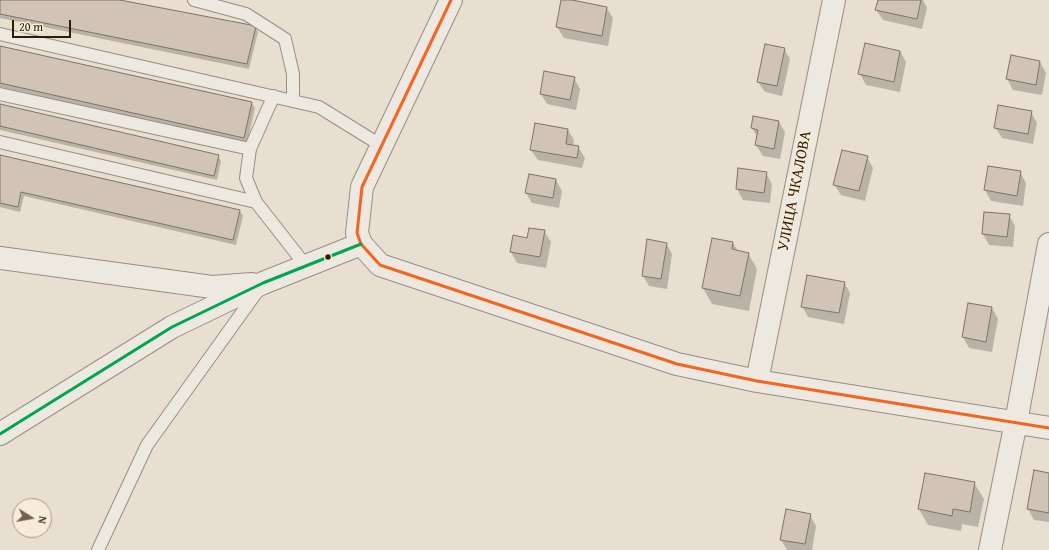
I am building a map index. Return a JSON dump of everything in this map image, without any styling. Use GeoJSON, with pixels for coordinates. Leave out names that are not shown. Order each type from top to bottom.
{"type":"FeatureCollection","features":[{"type":"Feature","properties":{"kind":"street"},"geometry":{"type":"LineString","coordinates":[[451,0],[362,187],[357,232],[361,244],[380,265],[677,364],[757,381],[1049,428]]}},
{"type":"Feature","properties":{"kind":"street","name":"УЛИЦА ЧКАЛОВА"},"geometry":{"type":"LineString","coordinates":[[757,381],[834,0]]}},
{"type":"Feature","properties":{"kind":"street"},"geometry":{"type":"LineString","coordinates":[[0,434],[172,328],[263,283],[361,244]]}},
{"type":"Feature","properties":{"kind":"street"},"geometry":{"type":"LineString","coordinates":[[990,550],[1016,422],[1049,244]]}},
{"type":"Feature","properties":{"kind":"street"},"geometry":{"type":"LineString","coordinates":[[3,256],[212,287],[263,283]]}},
{"type":"Feature","properties":{"kind":"lane"},"geometry":{"type":"LineString","coordinates":[[194,0],[246,14],[285,38],[293,74],[293,100]]}},
{"type":"Feature","properties":{"kind":"lane"},"geometry":{"type":"LineString","coordinates":[[0,34],[319,107],[382,146]]}},
{"type":"Feature","properties":{"kind":"lane"},"geometry":{"type":"LineString","coordinates":[[0,94],[250,149]]}},
{"type":"Feature","properties":{"kind":"lane"},"geometry":{"type":"LineString","coordinates":[[274,96],[250,149],[246,178],[256,202],[306,266]]}},
{"type":"Feature","properties":{"kind":"lane"},"geometry":{"type":"LineString","coordinates":[[0,142],[256,202]]}},
{"type":"Feature","properties":{"kind":"lane"},"geometry":{"type":"LineString","coordinates":[[98,550],[147,445],[263,283]]}},
{"type":"Feature","properties":{"kind":"building"},"geometry":{"type":"Polygon","coordinates":[[[0,0],[120,0],[256,26],[247,64],[0,14],[0,0]]]}},
{"type":"Feature","properties":{"kind":"building"},"geometry":{"type":"Polygon","coordinates":[[[561,0],[572,0],[607,7],[602,36],[556,27],[561,0]]]}},
{"type":"Feature","properties":{"kind":"building"},"geometry":{"type":"Polygon","coordinates":[[[878,0],[921,0],[917,19],[875,10],[878,0]]]}},
{"type":"Feature","properties":{"kind":"building"},"geometry":{"type":"Polygon","coordinates":[[[865,43],[900,51],[894,82],[858,74],[865,43]]]}},
{"type":"Feature","properties":{"kind":"building"},"geometry":{"type":"Polygon","coordinates":[[[765,44],[785,48],[777,86],[757,82],[765,44]]]}},
{"type":"Feature","properties":{"kind":"building"},"geometry":{"type":"Polygon","coordinates":[[[0,46],[252,102],[244,138],[0,83],[0,46]]]}},
{"type":"Feature","properties":{"kind":"building"},"geometry":{"type":"Polygon","coordinates":[[[1011,55],[1040,61],[1036,85],[1006,79],[1011,55]]]}},
{"type":"Feature","properties":{"kind":"building"},"geometry":{"type":"Polygon","coordinates":[[[544,71],[575,77],[570,100],[540,94],[544,71]]]}},
{"type":"Feature","properties":{"kind":"building"},"geometry":{"type":"Polygon","coordinates":[[[0,104],[219,155],[214,176],[0,126],[0,104]]]}},
{"type":"Feature","properties":{"kind":"building"},"geometry":{"type":"Polygon","coordinates":[[[998,105],[1032,111],[1028,134],[994,128],[998,105]]]}},
{"type":"Feature","properties":{"kind":"building"},"geometry":{"type":"Polygon","coordinates":[[[753,116],[779,121],[774,149],[755,145],[758,130],[751,128],[753,116]]]}},
{"type":"Feature","properties":{"kind":"building"},"geometry":{"type":"Polygon","coordinates":[[[535,123],[568,129],[566,144],[579,146],[577,158],[530,150],[535,123]]]}},
{"type":"Feature","properties":{"kind":"building"},"geometry":{"type":"Polygon","coordinates":[[[842,150],[868,156],[859,191],[833,185],[842,150]]]}},
{"type":"Feature","properties":{"kind":"building"},"geometry":{"type":"Polygon","coordinates":[[[0,155],[240,210],[233,240],[21,192],[18,207],[0,203],[0,155]]]}},
{"type":"Feature","properties":{"kind":"building"},"geometry":{"type":"Polygon","coordinates":[[[988,166],[1021,171],[1017,196],[984,190],[988,166]]]}},
{"type":"Feature","properties":{"kind":"building"},"geometry":{"type":"Polygon","coordinates":[[[738,168],[767,172],[764,193],[736,189],[738,168]]]}},
{"type":"Feature","properties":{"kind":"building"},"geometry":{"type":"Polygon","coordinates":[[[529,174],[556,179],[553,198],[525,193],[529,174]]]}},
{"type":"Feature","properties":{"kind":"building"},"geometry":{"type":"Polygon","coordinates":[[[984,212],[1010,214],[1007,237],[982,234],[984,212]]]}},
{"type":"Feature","properties":{"kind":"building"},"geometry":{"type":"Polygon","coordinates":[[[529,228],[545,230],[540,257],[510,252],[513,235],[527,238],[529,228]]]}},
{"type":"Feature","properties":{"kind":"building"},"geometry":{"type":"Polygon","coordinates":[[[712,238],[733,242],[732,249],[749,253],[740,296],[702,288],[712,238]]]}},
{"type":"Feature","properties":{"kind":"building"},"geometry":{"type":"Polygon","coordinates":[[[647,239],[667,243],[661,279],[642,276],[647,239]]]}},
{"type":"Feature","properties":{"kind":"building"},"geometry":{"type":"Polygon","coordinates":[[[807,275],[845,282],[839,313],[801,307],[807,275]]]}},
{"type":"Feature","properties":{"kind":"building"},"geometry":{"type":"Polygon","coordinates":[[[968,303],[992,307],[986,342],[962,337],[968,303]]]}},
{"type":"Feature","properties":{"kind":"building"},"geometry":{"type":"Polygon","coordinates":[[[1034,470],[1049,473],[1049,513],[1027,509],[1034,470]]]}},
{"type":"Feature","properties":{"kind":"building"},"geometry":{"type":"Polygon","coordinates":[[[925,473],[975,482],[970,512],[953,509],[952,516],[918,509],[925,473]]]}},
{"type":"Feature","properties":{"kind":"building"},"geometry":{"type":"Polygon","coordinates":[[[786,509],[811,514],[805,544],[780,540],[786,509]]]}},
{"type":"Feature","properties":{"kind":"transit line"},"geometry":{"type":"LineString","coordinates":[[451,0],[362,187],[357,233],[361,244],[380,265],[677,364],[757,381],[1049,428]]}},
{"type":"Feature","properties":{"kind":"transit line"},"geometry":{"type":"LineString","coordinates":[[0,434],[172,327],[263,283],[361,244]]}}]}
